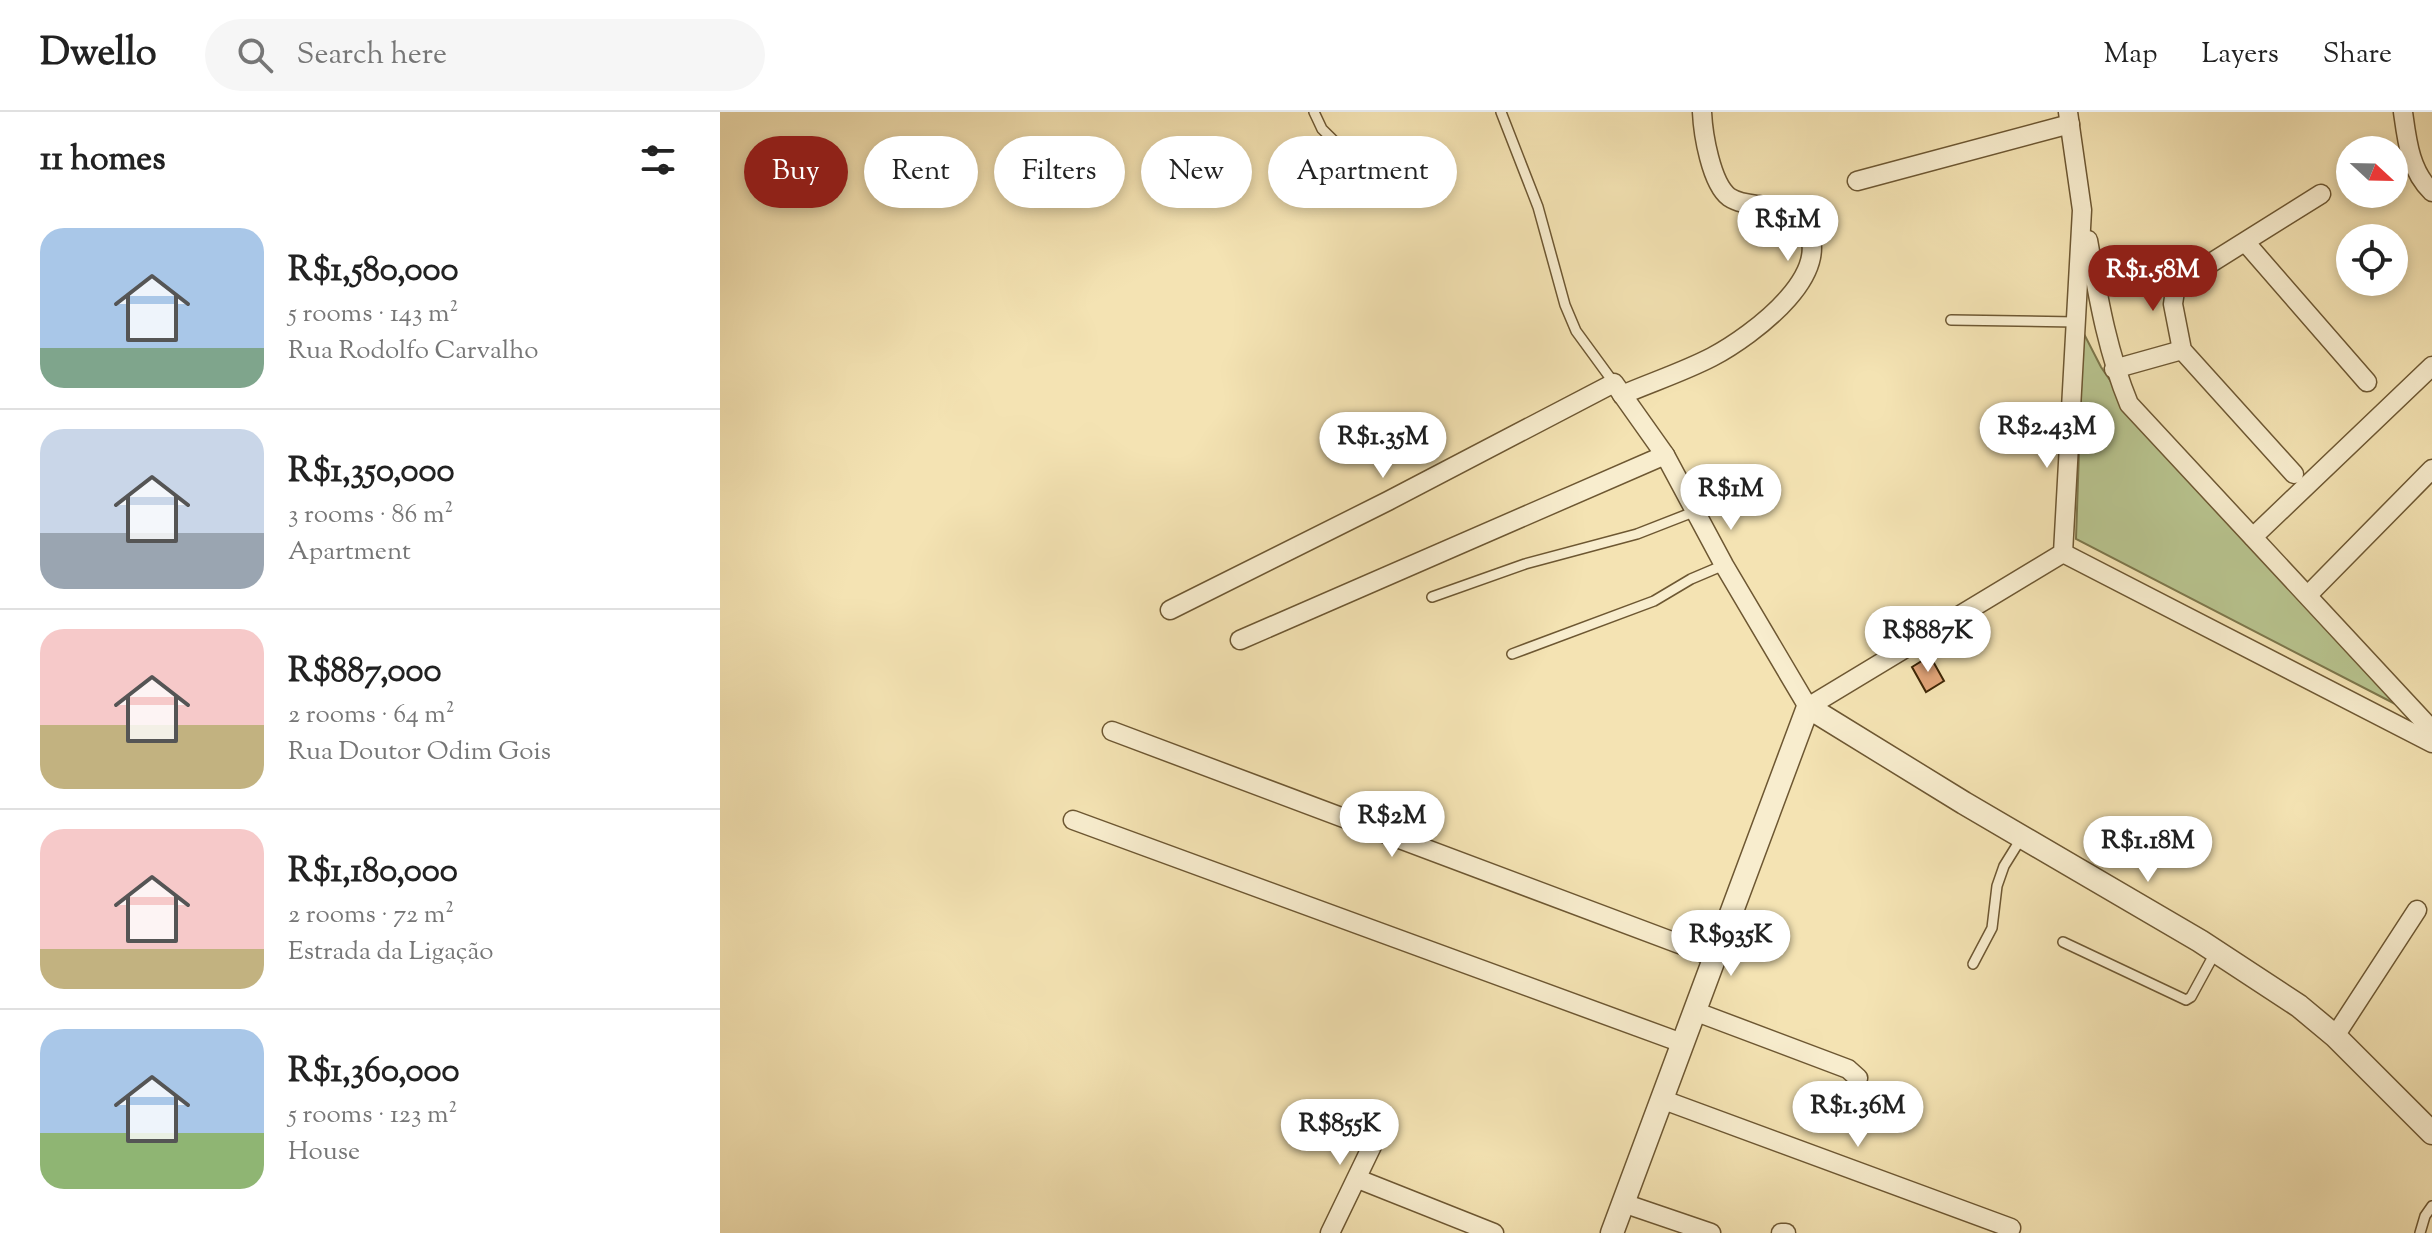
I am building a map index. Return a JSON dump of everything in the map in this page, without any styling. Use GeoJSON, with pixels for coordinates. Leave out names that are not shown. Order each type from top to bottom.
{"type":"FeatureCollection","features":[{"type":"Feature","properties":{"kind":"street"},"geometry":{"type":"LineString","coordinates":[[1170,610],[1618,389],[1712,357],[1758,329],[1804,279],[1812,252],[1808,233],[1798,216],[1783,208],[1743,203],[1728,196],[1708,155],[1702,112]]}},
{"type":"Feature","properties":{"kind":"street"},"geometry":{"type":"LineString","coordinates":[[2403,112],[2412,163],[2420,180],[2432,192]]}},
{"type":"Feature","properties":{"kind":"street"},"geometry":{"type":"LineString","coordinates":[[1857,181],[2069,118],[2102,317],[2114,369],[2129,404],[2432,730]]}},
{"type":"Feature","properties":{"kind":"street"},"geometry":{"type":"LineString","coordinates":[[2294,474],[2182,350],[2173,304],[2175,291],[2182,281],[2321,194]]}},
{"type":"Feature","properties":{"kind":"street"},"geometry":{"type":"LineString","coordinates":[[2063,553],[2082,210]]}},
{"type":"Feature","properties":{"kind":"street"},"geometry":{"type":"LineString","coordinates":[[2246,243],[2367,382]]}},
{"type":"Feature","properties":{"kind":"street"},"geometry":{"type":"LineString","coordinates":[[2114,369],[2182,350]]}},
{"type":"Feature","properties":{"kind":"street"},"geometry":{"type":"LineString","coordinates":[[2253,537],[2432,366]]}},
{"type":"Feature","properties":{"kind":"street"},"geometry":{"type":"LineString","coordinates":[[1618,389],[1665,455],[1724,565],[1808,707],[2216,951],[2299,1006],[2335,1036],[2432,1133]]}},
{"type":"Feature","properties":{"kind":"street"},"geometry":{"type":"LineString","coordinates":[[1240,640],[1665,455]]}},
{"type":"Feature","properties":{"kind":"street"},"geometry":{"type":"LineString","coordinates":[[2308,595],[2432,469]]}},
{"type":"Feature","properties":{"kind":"street"},"geometry":{"type":"LineString","coordinates":[[1612,1233],[1808,707],[2063,553]]}},
{"type":"Feature","properties":{"kind":"street"},"geometry":{"type":"LineString","coordinates":[[2063,553],[2432,743]]}},
{"type":"Feature","properties":{"kind":"street"},"geometry":{"type":"LineString","coordinates":[[1112,731],[1714,957]]}},
{"type":"Feature","properties":{"kind":"street"},"geometry":{"type":"LineString","coordinates":[[1073,820],[1682,1043]]}},
{"type":"Feature","properties":{"kind":"street"},"geometry":{"type":"LineString","coordinates":[[2335,1036],[2417,910]]}},
{"type":"Feature","properties":{"kind":"street"},"geometry":{"type":"LineString","coordinates":[[1694,1011],[1848,1069],[1858,1078],[1853,1095]]}},
{"type":"Feature","properties":{"kind":"street"},"geometry":{"type":"LineString","coordinates":[[1661,1099],[2011,1228]]}},
{"type":"Feature","properties":{"kind":"street"},"geometry":{"type":"LineString","coordinates":[[1330,1233],[1385,1119]]}},
{"type":"Feature","properties":{"kind":"street"},"geometry":{"type":"LineString","coordinates":[[1358,1179],[1494,1233]]}},
{"type":"Feature","properties":{"kind":"street"},"geometry":{"type":"LineString","coordinates":[[1623,1203],[1711,1233]]}},
{"type":"Feature","properties":{"kind":"lane"},"geometry":{"type":"LineString","coordinates":[[1314,112],[1329,136]]}},
{"type":"Feature","properties":{"kind":"lane"},"geometry":{"type":"LineString","coordinates":[[1501,112],[1538,207],[1565,305],[1576,331],[1618,389]]}},
{"type":"Feature","properties":{"kind":"lane"},"geometry":{"type":"LineString","coordinates":[[1951,320],[2076,322]]}},
{"type":"Feature","properties":{"kind":"lane"},"geometry":{"type":"LineString","coordinates":[[1432,597],[1525,564],[1637,534],[1696,511]]}},
{"type":"Feature","properties":{"kind":"lane"},"geometry":{"type":"LineString","coordinates":[[1512,654],[1654,601],[1691,579],[1724,565]]}},
{"type":"Feature","properties":{"kind":"lane"},"geometry":{"type":"LineString","coordinates":[[1973,964],[1992,928],[1997,886],[2004,866],[2022,837]]}},
{"type":"Feature","properties":{"kind":"lane"},"geometry":{"type":"LineString","coordinates":[[2063,942],[2186,1000],[2191,997],[2216,951]]}},
{"type":"Feature","properties":{"kind":"lane"},"geometry":{"type":"LineString","coordinates":[[2420,1233],[2432,1206]]}},
{"type":"Feature","properties":{"kind":"green space"},"geometry":{"type":"Polygon","coordinates":[[[2083,332],[2101,367],[2138,421],[2405,709],[2076,539],[2083,332]]]}},
{"type":"Feature","properties":{"kind":"building"},"geometry":{"type":"Polygon","coordinates":[[[1930,656],[1944,681],[1926,692],[1912,667],[1930,656]]]}}]}
